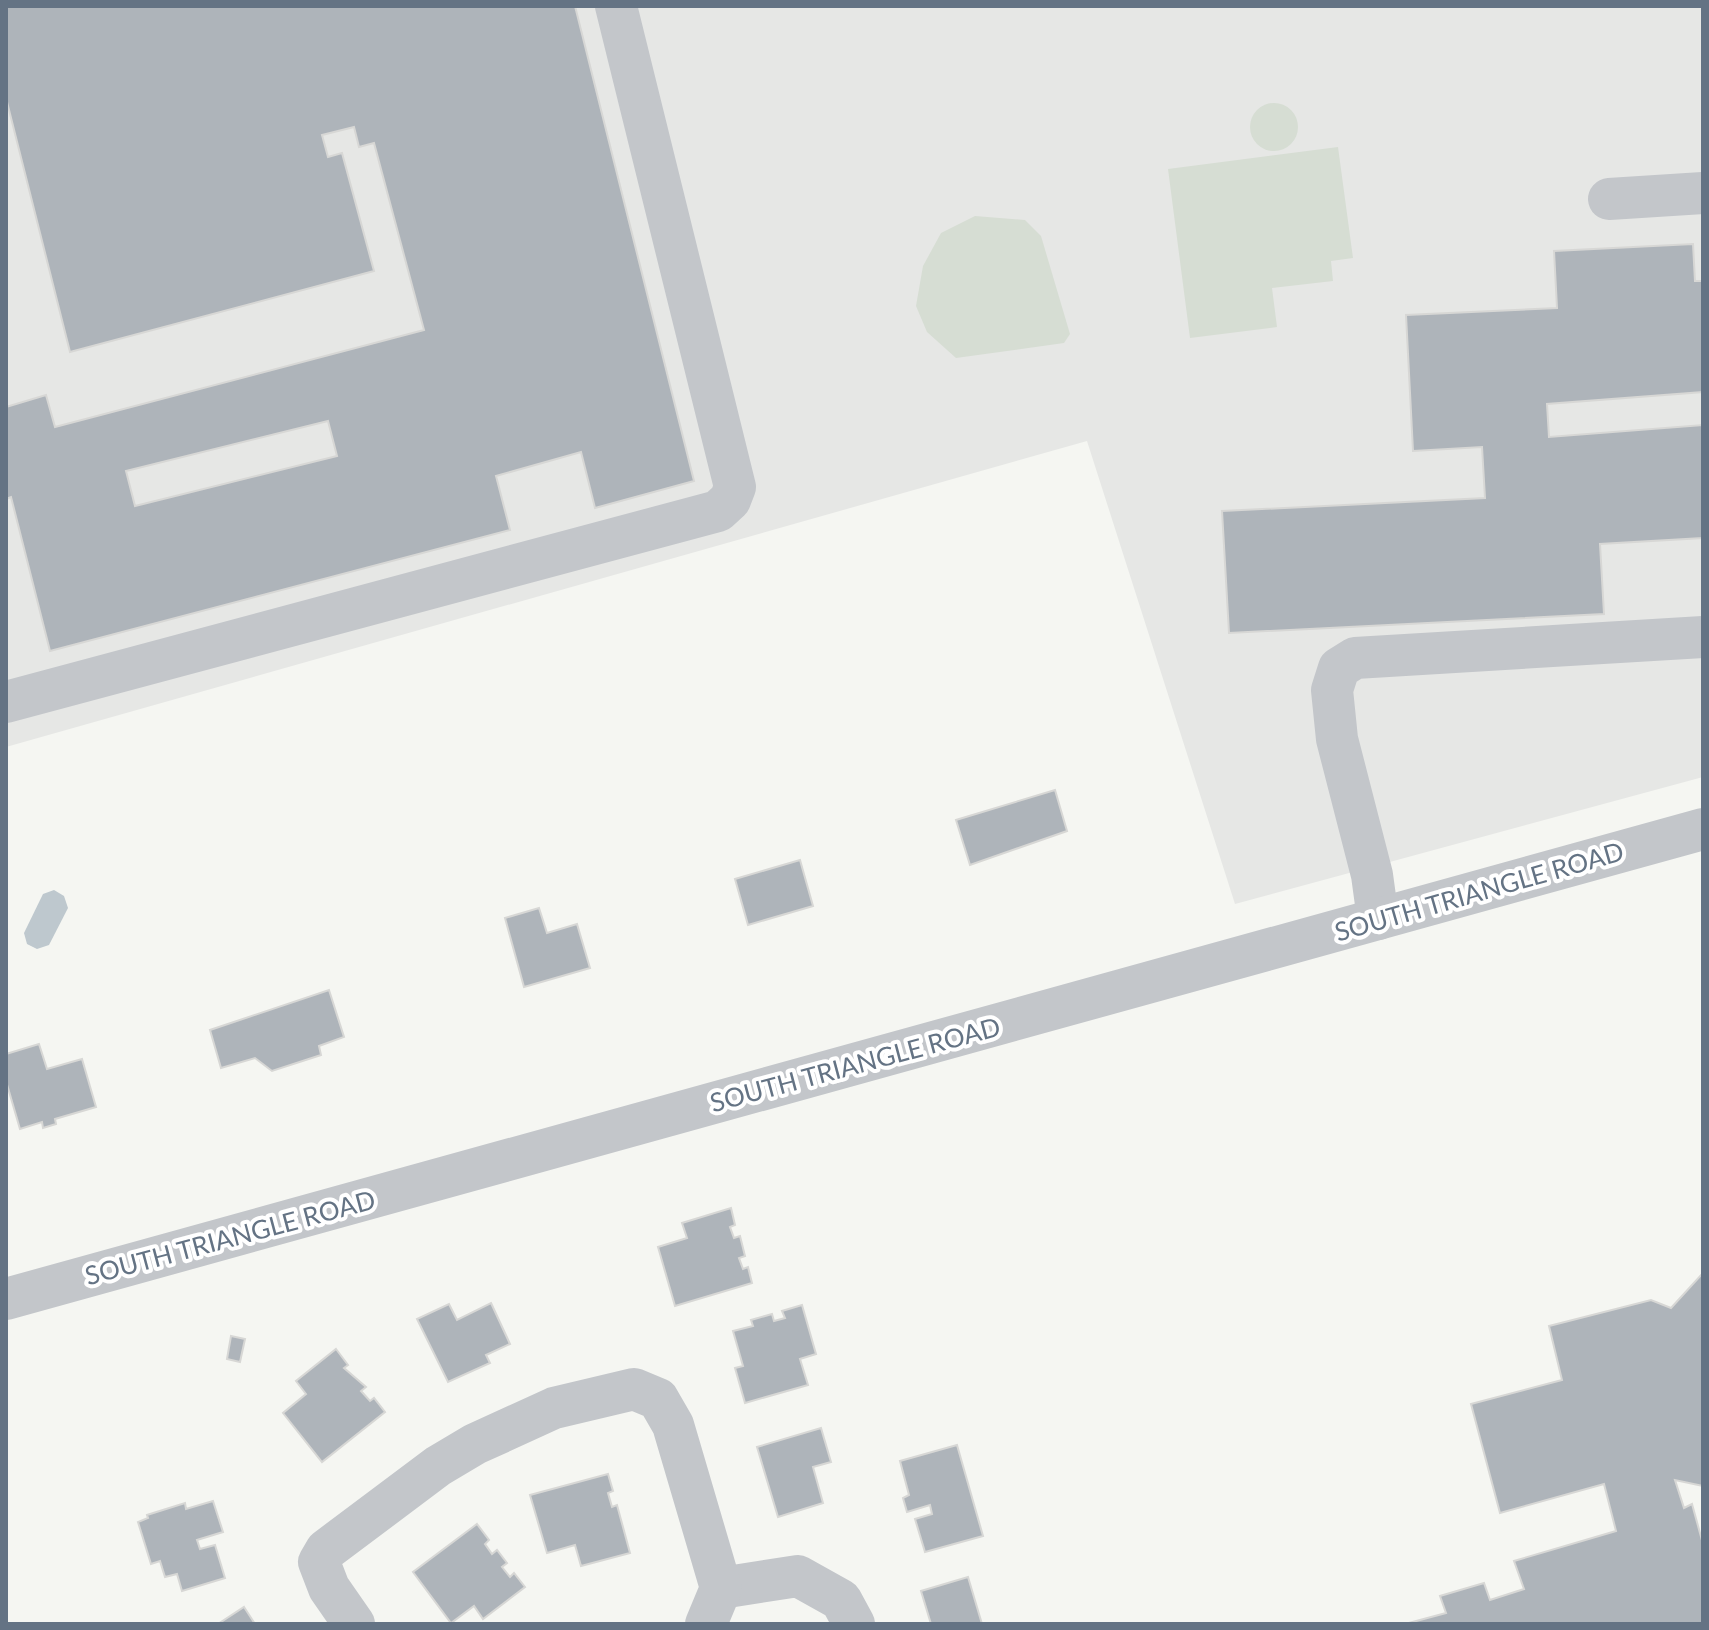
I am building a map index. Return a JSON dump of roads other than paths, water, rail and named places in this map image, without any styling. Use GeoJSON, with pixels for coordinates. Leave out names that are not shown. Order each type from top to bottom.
{"type":"FeatureCollection","features":[{"type":"Feature","properties":{"kind":"street"},"geometry":{"type":"LineString","coordinates":[[6,702],[718,511],[730,500],[735,487],[616,6]]}},
{"type":"Feature","properties":{"kind":"street"},"geometry":{"type":"LineString","coordinates":[[1609,199],[1703,193]]}},
{"type":"Feature","properties":{"kind":"street"},"geometry":{"type":"LineString","coordinates":[[1378,919],[1372,875],[1337,739],[1332,690],[1339,668],[1355,658],[1703,637]]}},
{"type":"Feature","properties":{"kind":"street","name":"SOUTH TRIANGLE ROAD"},"geometry":{"type":"LineString","coordinates":[[6,1299],[1703,829]]}},
{"type":"Feature","properties":{"kind":"street"},"geometry":{"type":"LineString","coordinates":[[354,1624],[329,1588],[319,1562],[326,1550],[438,1466],[475,1444],[554,1408],[634,1389],[658,1399],[667,1412],[714,1606],[798,1576],[841,1600],[854,1624]]}}]}
